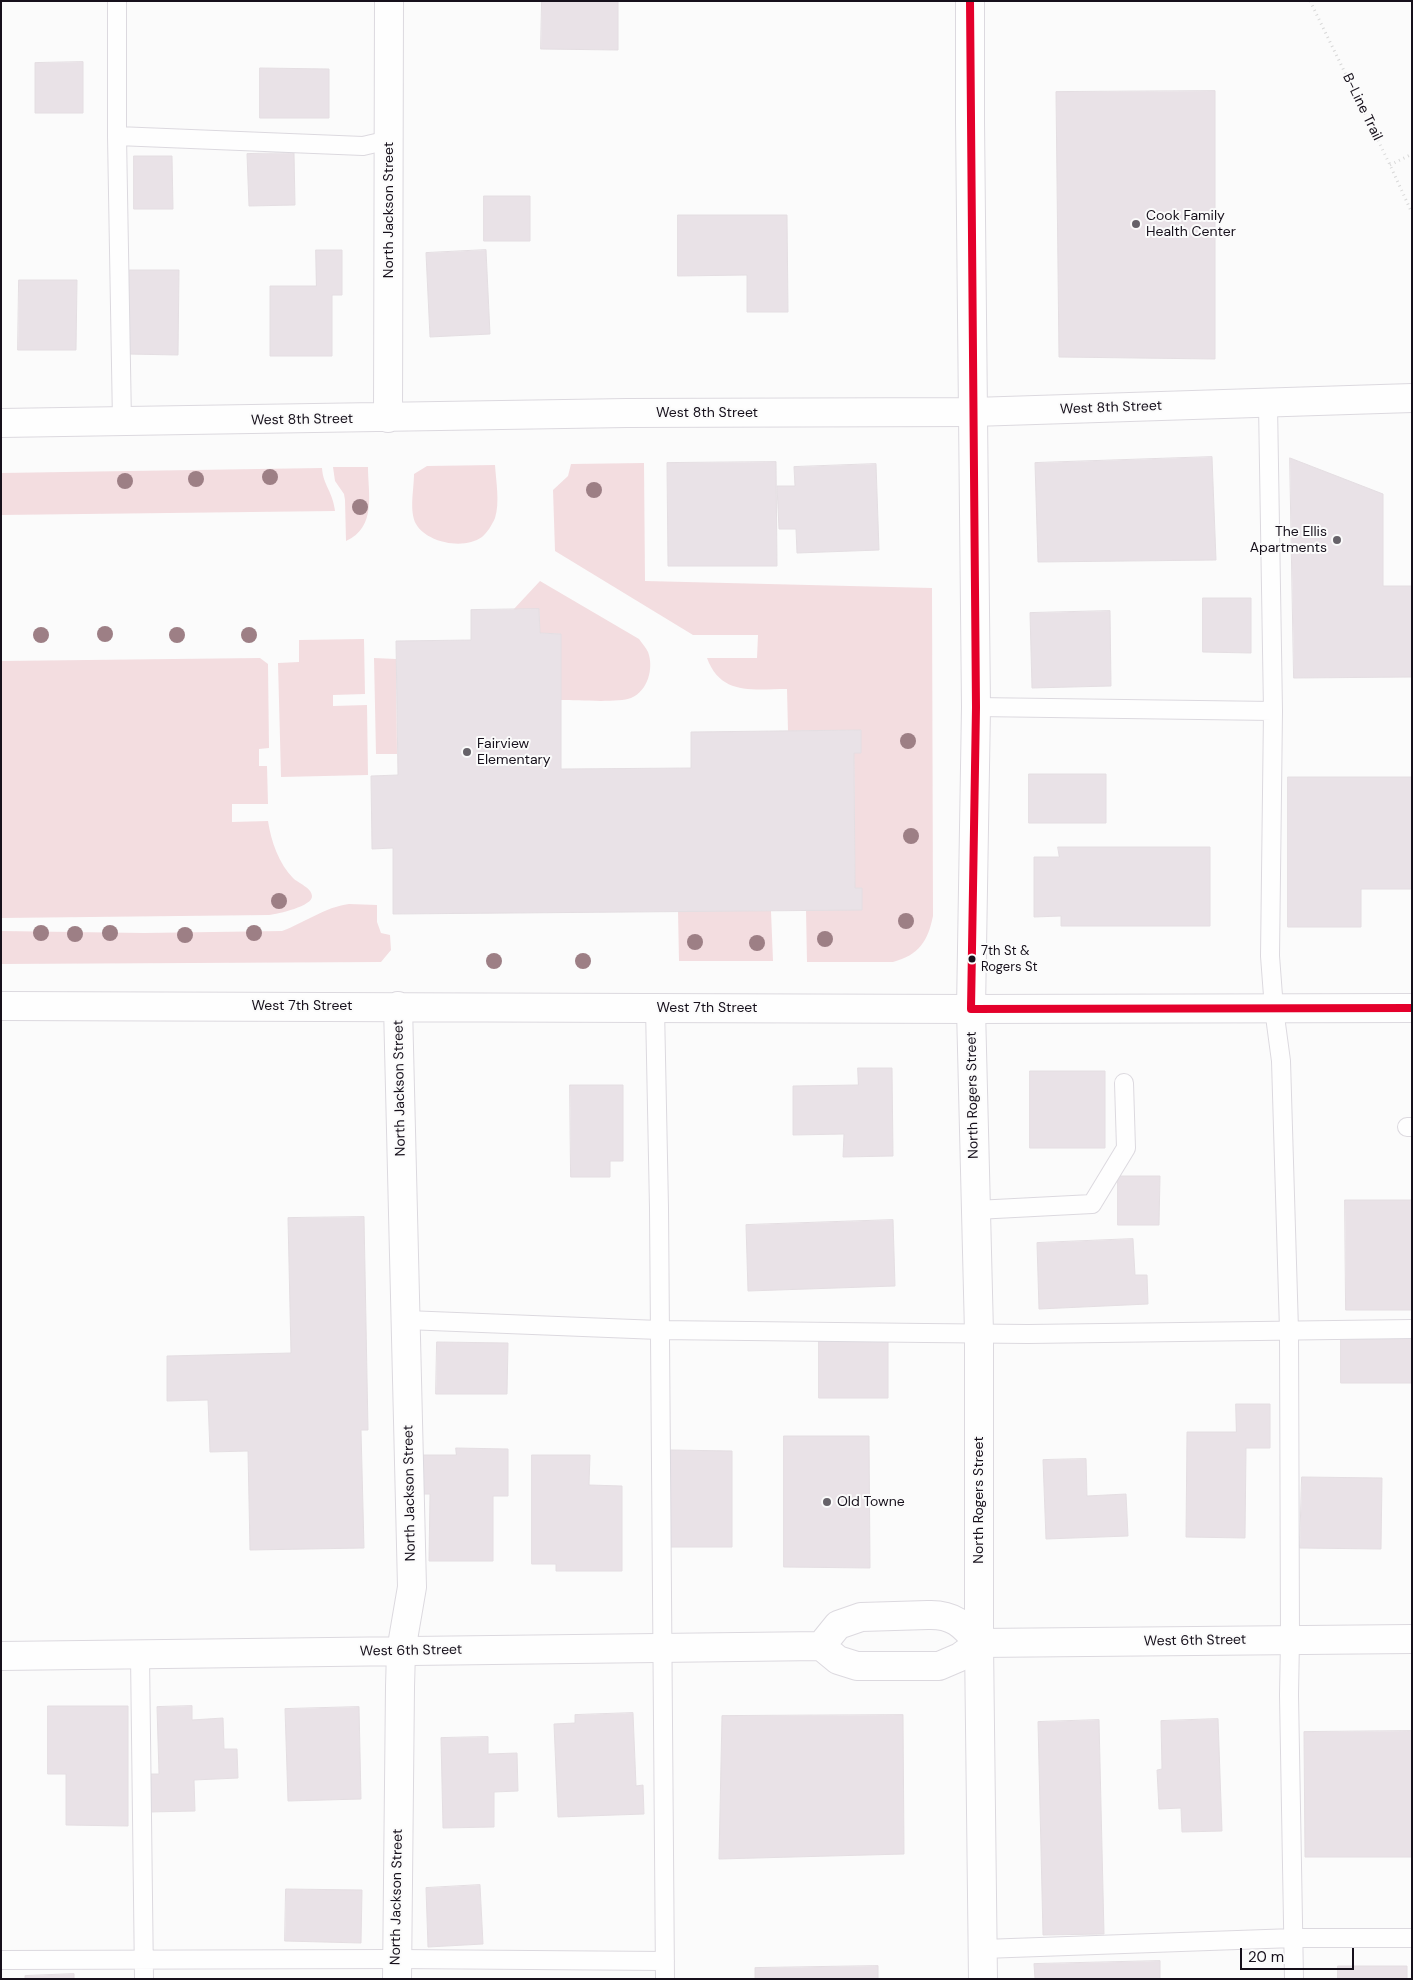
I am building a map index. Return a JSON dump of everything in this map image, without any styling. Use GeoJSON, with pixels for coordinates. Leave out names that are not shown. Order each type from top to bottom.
{"type":"FeatureCollection","features":[{"type":"Feature","properties":{"kind":"street","name":"North Jackson Street"},"geometry":{"type":"LineString","coordinates":[[388,418],[389,1]]}},
{"type":"Feature","properties":{"kind":"street","name":"North Rogers Street"},"geometry":{"type":"LineString","coordinates":[[970,1],[976,707],[971,1009],[979,1333],[979,1643],[983,1979]]}},
{"type":"Feature","properties":{"kind":"street","name":"West 8th Street"},"geometry":{"type":"LineString","coordinates":[[1,423],[627,413],[973,412],[1412,398]]}},
{"type":"Feature","properties":{"kind":"street","name":"West 7th Street"},"geometry":{"type":"LineString","coordinates":[[1,1006],[971,1009],[1412,1008]]}},
{"type":"Feature","properties":{"kind":"street","name":"North Jackson Street"},"geometry":{"type":"LineString","coordinates":[[396,1969],[401,1651],[412,1587],[398,1006]]}},
{"type":"Feature","properties":{"kind":"street"},"geometry":{"type":"LineString","coordinates":[[928,1615],[939,1615],[962,1623],[979,1643],[960,1657],[939,1666],[857,1666],[838,1660],[821,1646],[838,1625],[861,1617],[928,1615]]}},
{"type":"Feature","properties":{"kind":"street","name":"West 6th Street"},"geometry":{"type":"LineString","coordinates":[[979,1643],[1412,1639]]}},
{"type":"Feature","properties":{"kind":"street","name":"West 6th Street"},"geometry":{"type":"LineString","coordinates":[[1,1656],[821,1646]]}},
{"type":"Feature","properties":{"kind":"lane"},"geometry":{"type":"LineString","coordinates":[[118,1],[117,136],[122,422]]}},
{"type":"Feature","properties":{"kind":"lane"},"geometry":{"type":"LineString","coordinates":[[117,136],[363,146],[389,140]]}},
{"type":"Feature","properties":{"kind":"lane"},"geometry":{"type":"LineString","coordinates":[[1268,404],[1273,711],[1270,956],[1280,1062],[1289,1330],[1289,1695],[1294,1979]]}},
{"type":"Feature","properties":{"kind":"lane"},"geometry":{"type":"LineString","coordinates":[[976,707],[1273,711]]}},
{"type":"Feature","properties":{"kind":"lane"},"geometry":{"type":"LineString","coordinates":[[1,1960],[144,1960],[396,1969],[665,1970],[658,1208],[654,1008]]}},
{"type":"Feature","properties":{"kind":"lane"},"geometry":{"type":"LineString","coordinates":[[976,1210],[1092,1204],[1126,1148],[1124,1083]]}},
{"type":"Feature","properties":{"kind":"lane"},"geometry":{"type":"LineString","coordinates":[[406,1320],[659,1330],[979,1333],[1412,1329]]}},
{"type":"Feature","properties":{"kind":"lane"},"geometry":{"type":"LineString","coordinates":[[140,1655],[144,1979]]}},
{"type":"Feature","properties":{"kind":"lane"},"geometry":{"type":"LineString","coordinates":[[983,1949],[1294,1938],[1412,1938]]}},
{"type":"Feature","properties":{"kind":"path","name":"B-Line Trail"},"geometry":{"type":"LineString","coordinates":[[1310,1],[1412,213]]}},
{"type":"Feature","properties":{"kind":"path"},"geometry":{"type":"LineString","coordinates":[[1390,165],[1412,154]]}},
{"type":"Feature","properties":{"kind":"shaded area"},"geometry":{"type":"Polygon","coordinates":[[[644,463],[645,581],[932,588],[933,916],[925,940],[910,955],[893,962],[807,962],[806,910],[862,910],[862,888],[855,888],[854,753],[861,753],[861,730],[788,731],[787,689],[750,689],[729,685],[713,670],[707,658],[757,658],[758,635],[693,635],[555,551],[553,490],[568,476],[571,464],[644,463]]]}},
{"type":"Feature","properties":{"kind":"shaded area"},"geometry":{"type":"Polygon","coordinates":[[[495,465],[497,506],[495,518],[482,537],[474,541],[456,544],[437,540],[421,531],[416,524],[413,513],[414,474],[427,466],[495,465]]]}},
{"type":"Feature","properties":{"kind":"shaded area"},"geometry":{"type":"Polygon","coordinates":[[[333,467],[368,467],[369,509],[367,519],[356,535],[346,541],[344,494],[335,481],[333,467]]]}},
{"type":"Feature","properties":{"kind":"shaded area"},"geometry":{"type":"Polygon","coordinates":[[[322,468],[335,511],[1,515],[1,473],[322,468]]]}},
{"type":"Feature","properties":{"kind":"shaded area"},"geometry":{"type":"Polygon","coordinates":[[[540,581],[639,639],[650,658],[650,672],[645,685],[637,695],[625,700],[561,700],[561,634],[540,633],[539,609],[513,610],[540,581]]]}},
{"type":"Feature","properties":{"kind":"shaded area"},"geometry":{"type":"Polygon","coordinates":[[[364,639],[365,694],[333,695],[333,706],[367,705],[368,775],[281,777],[278,663],[299,662],[299,640],[364,639]]]}},
{"type":"Feature","properties":{"kind":"shaded area"},"geometry":{"type":"Polygon","coordinates":[[[260,658],[268,664],[269,748],[259,749],[259,766],[267,766],[268,804],[232,804],[232,822],[268,821],[271,836],[280,859],[293,878],[310,891],[311,900],[294,909],[269,915],[1,918],[1,661],[260,658]]]}},
{"type":"Feature","properties":{"kind":"shaded area"},"geometry":{"type":"Polygon","coordinates":[[[374,658],[396,659],[397,754],[376,754],[374,658]]]}},
{"type":"Feature","properties":{"kind":"shaded area"},"geometry":{"type":"Polygon","coordinates":[[[349,904],[377,905],[377,922],[381,933],[390,935],[391,950],[381,962],[1,964],[1,931],[144,933],[282,931],[323,912],[349,904]]]}},
{"type":"Feature","properties":{"kind":"shaded area"},"geometry":{"type":"Polygon","coordinates":[[[678,911],[771,911],[773,961],[679,961],[678,911]]]}},
{"type":"Feature","properties":{"kind":"building"},"geometry":{"type":"Polygon","coordinates":[[[542,1],[618,1],[618,50],[541,49],[542,1]]]}},
{"type":"Feature","properties":{"kind":"building"},"geometry":{"type":"Polygon","coordinates":[[[83,62],[83,113],[35,113],[35,63],[83,62]]]}},
{"type":"Feature","properties":{"kind":"building"},"geometry":{"type":"Polygon","coordinates":[[[260,68],[329,69],[329,118],[260,118],[260,68]]]}},
{"type":"Feature","properties":{"kind":"building","name":"Cook Family Health Center"},"geometry":{"type":"Polygon","coordinates":[[[1215,91],[1215,359],[1059,357],[1056,92],[1215,91]]]}},
{"type":"Feature","properties":{"kind":"building"},"geometry":{"type":"Polygon","coordinates":[[[294,153],[295,205],[249,206],[247,154],[294,153]]]}},
{"type":"Feature","properties":{"kind":"building"},"geometry":{"type":"Polygon","coordinates":[[[134,156],[172,156],[173,209],[134,209],[134,156]]]}},
{"type":"Feature","properties":{"kind":"building"},"geometry":{"type":"Polygon","coordinates":[[[484,196],[530,196],[530,241],[484,241],[484,196]]]}},
{"type":"Feature","properties":{"kind":"building"},"geometry":{"type":"Polygon","coordinates":[[[678,215],[787,215],[788,312],[747,312],[747,275],[678,276],[678,215]]]}},
{"type":"Feature","properties":{"kind":"building"},"geometry":{"type":"Polygon","coordinates":[[[316,250],[342,250],[342,295],[332,295],[332,356],[270,356],[270,286],[316,286],[316,250]]]}},
{"type":"Feature","properties":{"kind":"building"},"geometry":{"type":"Polygon","coordinates":[[[486,250],[490,334],[430,337],[426,253],[486,250]]]}},
{"type":"Feature","properties":{"kind":"building"},"geometry":{"type":"Polygon","coordinates":[[[128,270],[179,270],[178,355],[127,354],[128,270]]]}},
{"type":"Feature","properties":{"kind":"building"},"geometry":{"type":"Polygon","coordinates":[[[19,280],[77,280],[76,350],[18,350],[19,280]]]}},
{"type":"Feature","properties":{"kind":"building"},"geometry":{"type":"Polygon","coordinates":[[[1212,457],[1216,560],[1038,562],[1035,463],[1212,457]]]}},
{"type":"Feature","properties":{"kind":"building","name":"The Ellis Apartments"},"geometry":{"type":"Polygon","coordinates":[[[1290,458],[1383,494],[1383,586],[1412,586],[1412,677],[1294,678],[1290,458]]]}},
{"type":"Feature","properties":{"kind":"building"},"geometry":{"type":"Polygon","coordinates":[[[776,462],[777,566],[668,566],[667,463],[776,462]]]}},
{"type":"Feature","properties":{"kind":"building"},"geometry":{"type":"Polygon","coordinates":[[[876,464],[879,550],[797,553],[796,529],[779,529],[777,486],[795,486],[794,467],[876,464]]]}},
{"type":"Feature","properties":{"kind":"building"},"geometry":{"type":"Polygon","coordinates":[[[1203,598],[1251,598],[1251,653],[1203,652],[1203,598]]]}},
{"type":"Feature","properties":{"kind":"building"},"geometry":{"type":"Polygon","coordinates":[[[539,609],[540,633],[561,634],[561,769],[691,768],[691,732],[861,730],[861,753],[854,753],[855,888],[862,888],[862,910],[393,914],[393,848],[372,849],[371,776],[398,775],[396,641],[471,640],[471,610],[539,609]]]}},
{"type":"Feature","properties":{"kind":"building"},"geometry":{"type":"Polygon","coordinates":[[[1110,611],[1111,686],[1032,688],[1030,613],[1110,611]]]}},
{"type":"Feature","properties":{"kind":"building"},"geometry":{"type":"Polygon","coordinates":[[[1029,774],[1106,774],[1106,823],[1029,823],[1029,774]]]}},
{"type":"Feature","properties":{"kind":"building"},"geometry":{"type":"Polygon","coordinates":[[[1288,777],[1412,777],[1412,889],[1361,889],[1361,927],[1288,927],[1288,777]]]}},
{"type":"Feature","properties":{"kind":"building"},"geometry":{"type":"Polygon","coordinates":[[[1058,847],[1210,847],[1210,926],[1061,926],[1061,916],[1034,917],[1034,857],[1059,857],[1058,847]]]}},
{"type":"Feature","properties":{"kind":"building"},"geometry":{"type":"Polygon","coordinates":[[[858,1068],[892,1068],[893,1156],[843,1157],[844,1134],[793,1135],[793,1086],[858,1085],[858,1068]]]}},
{"type":"Feature","properties":{"kind":"building"},"geometry":{"type":"Polygon","coordinates":[[[1030,1071],[1105,1071],[1105,1148],[1030,1148],[1030,1071]]]}},
{"type":"Feature","properties":{"kind":"building"},"geometry":{"type":"Polygon","coordinates":[[[570,1085],[623,1085],[623,1161],[610,1161],[610,1177],[571,1177],[570,1085]]]}},
{"type":"Feature","properties":{"kind":"building"},"geometry":{"type":"Polygon","coordinates":[[[1118,1176],[1160,1176],[1159,1225],[1118,1225],[1118,1176]]]}},
{"type":"Feature","properties":{"kind":"building"},"geometry":{"type":"Polygon","coordinates":[[[1345,1200],[1412,1200],[1412,1310],[1346,1310],[1345,1200]]]}},
{"type":"Feature","properties":{"kind":"building"},"geometry":{"type":"Polygon","coordinates":[[[364,1217],[368,1430],[361,1430],[364,1548],[250,1550],[248,1451],[210,1452],[208,1400],[167,1401],[167,1356],[291,1353],[288,1218],[364,1217]]]}},
{"type":"Feature","properties":{"kind":"building"},"geometry":{"type":"Polygon","coordinates":[[[893,1220],[895,1286],[748,1291],[746,1225],[893,1220]]]}},
{"type":"Feature","properties":{"kind":"building"},"geometry":{"type":"Polygon","coordinates":[[[1133,1239],[1135,1275],[1147,1275],[1148,1304],[1039,1309],[1037,1243],[1133,1239]]]}},
{"type":"Feature","properties":{"kind":"building"},"geometry":{"type":"Polygon","coordinates":[[[1341,1335],[1412,1335],[1412,1383],[1341,1383],[1341,1335]]]}},
{"type":"Feature","properties":{"kind":"building"},"geometry":{"type":"Polygon","coordinates":[[[819,1340],[888,1341],[888,1398],[819,1398],[819,1340]]]}},
{"type":"Feature","properties":{"kind":"building"},"geometry":{"type":"Polygon","coordinates":[[[437,1342],[508,1343],[507,1394],[436,1394],[437,1342]]]}},
{"type":"Feature","properties":{"kind":"building"},"geometry":{"type":"Polygon","coordinates":[[[1236,1404],[1270,1404],[1270,1448],[1246,1448],[1245,1538],[1186,1537],[1187,1432],[1236,1432],[1236,1404]]]}},
{"type":"Feature","properties":{"kind":"building","name":"Old Towne"},"geometry":{"type":"Polygon","coordinates":[[[784,1436],[869,1436],[870,1568],[784,1567],[784,1436]]]}},
{"type":"Feature","properties":{"kind":"building"},"geometry":{"type":"Polygon","coordinates":[[[456,1448],[508,1449],[508,1496],[493,1496],[493,1561],[429,1561],[430,1494],[414,1494],[414,1455],[456,1455],[456,1448]]]}},
{"type":"Feature","properties":{"kind":"building"},"geometry":{"type":"Polygon","coordinates":[[[671,1450],[732,1451],[732,1547],[671,1547],[671,1450]]]}},
{"type":"Feature","properties":{"kind":"building"},"geometry":{"type":"Polygon","coordinates":[[[532,1455],[590,1455],[589,1485],[622,1486],[622,1571],[556,1571],[556,1564],[532,1564],[532,1455]]]}},
{"type":"Feature","properties":{"kind":"building"},"geometry":{"type":"Polygon","coordinates":[[[1086,1459],[1087,1496],[1126,1494],[1128,1536],[1046,1539],[1043,1460],[1086,1459]]]}},
{"type":"Feature","properties":{"kind":"building"},"geometry":{"type":"Polygon","coordinates":[[[1302,1477],[1382,1478],[1381,1549],[1300,1548],[1302,1477]]]}},
{"type":"Feature","properties":{"kind":"building"},"geometry":{"type":"Polygon","coordinates":[[[48,1706],[128,1706],[128,1826],[66,1825],[66,1774],[48,1774],[48,1706]]]}},
{"type":"Feature","properties":{"kind":"building"},"geometry":{"type":"Polygon","coordinates":[[[192,1706],[192,1720],[223,1718],[224,1749],[237,1749],[238,1778],[194,1780],[195,1811],[148,1812],[147,1774],[159,1774],[157,1707],[192,1706]]]}},
{"type":"Feature","properties":{"kind":"building"},"geometry":{"type":"Polygon","coordinates":[[[359,1707],[361,1799],[288,1801],[285,1709],[359,1707]]]}},
{"type":"Feature","properties":{"kind":"building"},"geometry":{"type":"Polygon","coordinates":[[[633,1713],[636,1786],[643,1785],[644,1814],[558,1817],[554,1724],[575,1723],[575,1715],[633,1713]]]}},
{"type":"Feature","properties":{"kind":"building"},"geometry":{"type":"Polygon","coordinates":[[[903,1715],[904,1854],[719,1859],[722,1716],[903,1715]]]}},
{"type":"Feature","properties":{"kind":"building"},"geometry":{"type":"Polygon","coordinates":[[[1218,1719],[1222,1831],[1182,1832],[1181,1808],[1159,1809],[1157,1770],[1162,1769],[1161,1721],[1218,1719]]]}},
{"type":"Feature","properties":{"kind":"building"},"geometry":{"type":"Polygon","coordinates":[[[1099,1720],[1104,1934],[1043,1935],[1038,1722],[1099,1720]]]}},
{"type":"Feature","properties":{"kind":"building"},"geometry":{"type":"Polygon","coordinates":[[[1412,1731],[1412,1857],[1305,1857],[1304,1732],[1412,1731]]]}},
{"type":"Feature","properties":{"kind":"building"},"geometry":{"type":"Polygon","coordinates":[[[488,1737],[488,1754],[517,1753],[518,1791],[494,1792],[494,1827],[443,1828],[441,1738],[488,1737]]]}},
{"type":"Feature","properties":{"kind":"building"},"geometry":{"type":"Polygon","coordinates":[[[480,1885],[483,1944],[428,1947],[426,1888],[480,1885]]]}},
{"type":"Feature","properties":{"kind":"building"},"geometry":{"type":"Polygon","coordinates":[[[286,1889],[362,1890],[361,1943],[285,1941],[286,1889]]]}},
{"type":"Feature","properties":{"kind":"building"},"geometry":{"type":"Polygon","coordinates":[[[1160,1961],[1160,1979],[1035,1979],[1034,1964],[1160,1961]]]}},
{"type":"Feature","properties":{"kind":"building"},"geometry":{"type":"Polygon","coordinates":[[[878,1966],[878,1979],[755,1979],[755,1968],[878,1966]]]}},
{"type":"Feature","properties":{"kind":"building"},"geometry":{"type":"Polygon","coordinates":[[[1338,1966],[1407,1966],[1407,1979],[1338,1979],[1338,1966]]]}},
{"type":"Feature","properties":{"kind":"building"},"geometry":{"type":"Polygon","coordinates":[[[74,1974],[74,1979],[25,1979],[25,1976],[74,1974]]]}},
{"type":"Feature","properties":{"kind":"transit line"},"geometry":{"type":"LineString","coordinates":[[970,1],[976,707],[971,1009],[1412,1008]]}},
{"type":"Feature","properties":{"kind":"place","name":"Cook Family Health Center"},"geometry":{"type":"Point","coordinates":[1136,224]}},
{"type":"Feature","properties":{"kind":"place","name":"The Ellis Apartments"},"geometry":{"type":"Point","coordinates":[1337,540]}},
{"type":"Feature","properties":{"kind":"place","name":"Fairview Elementary"},"geometry":{"type":"Point","coordinates":[467,752]}},
{"type":"Feature","properties":{"kind":"place","name":"7th St & Rogers St"},"geometry":{"type":"Point","coordinates":[972,959]}},
{"type":"Feature","properties":{"kind":"place","name":"Old Towne"},"geometry":{"type":"Point","coordinates":[827,1502]}}]}
